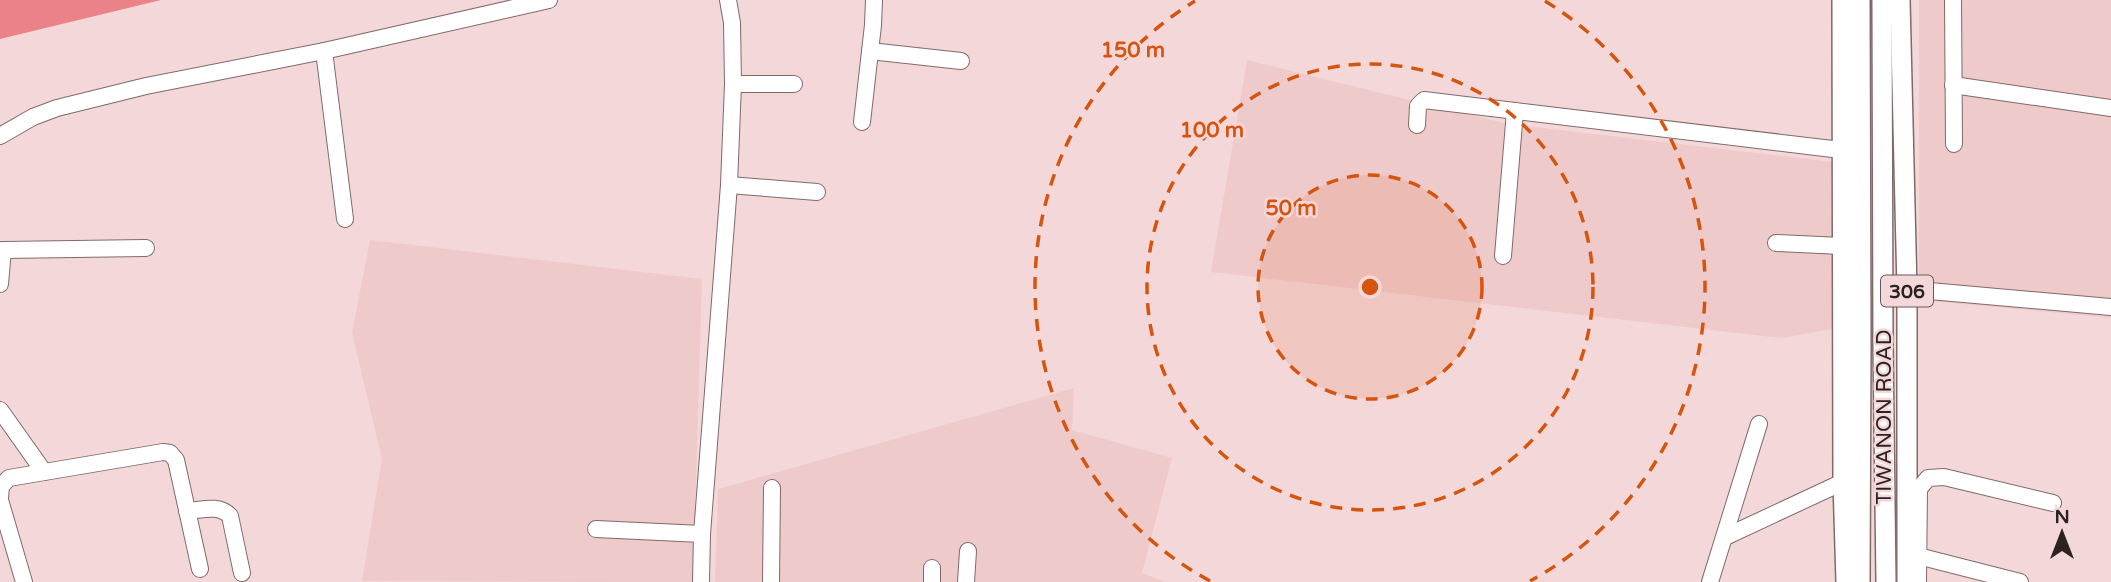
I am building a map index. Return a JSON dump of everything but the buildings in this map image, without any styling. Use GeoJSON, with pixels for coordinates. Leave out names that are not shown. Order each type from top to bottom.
{"type":"FeatureCollection","features":[{"type":"Feature","properties":{"kind":"main road","name":"TIWANON ROAD"},"geometry":{"type":"LineString","coordinates":[[1842,0],[1841,246],[1846,582]]}},
{"type":"Feature","properties":{"kind":"main road","name":"TIWANON ROAD"},"geometry":{"type":"LineString","coordinates":[[1860,0],[1860,582]]}},
{"type":"Feature","properties":{"kind":"main road","name":"TIWANON ROAD"},"geometry":{"type":"LineString","coordinates":[[1882,0],[1886,582]]}},
{"type":"Feature","properties":{"kind":"main road","name":"TIWANON ROAD"},"geometry":{"type":"LineString","coordinates":[[1900,0],[1907,289],[1907,582]]}},
{"type":"Feature","properties":{"kind":"street"},"geometry":{"type":"LineString","coordinates":[[0,136],[33,117],[57,108],[146,86],[324,51],[549,0]]}},
{"type":"Feature","properties":{"kind":"street"},"geometry":{"type":"LineString","coordinates":[[701,582],[702,534],[729,185],[733,84],[732,23],[728,0]]}},
{"type":"Feature","properties":{"kind":"street"},"geometry":{"type":"LineString","coordinates":[[862,122],[874,0]]}},
{"type":"Feature","properties":{"kind":"street"},"geometry":{"type":"LineString","coordinates":[[1953,0],[1954,144]]}},
{"type":"Feature","properties":{"kind":"street"},"geometry":{"type":"LineString","coordinates":[[324,51],[345,219]]}},
{"type":"Feature","properties":{"kind":"street"},"geometry":{"type":"LineString","coordinates":[[870,51],[961,61]]}},
{"type":"Feature","properties":{"kind":"street"},"geometry":{"type":"LineString","coordinates":[[733,84],[794,84]]}},
{"type":"Feature","properties":{"kind":"street"},"geometry":{"type":"LineString","coordinates":[[1953,85],[2111,108]]}},
{"type":"Feature","properties":{"kind":"street"},"geometry":{"type":"LineString","coordinates":[[1417,125],[1418,106],[1424,100],[1841,150]]}},
{"type":"Feature","properties":{"kind":"street"},"geometry":{"type":"LineString","coordinates":[[1503,256],[1515,111]]}},
{"type":"Feature","properties":{"kind":"street"},"geometry":{"type":"LineString","coordinates":[[729,185],[817,192]]}},
{"type":"Feature","properties":{"kind":"street"},"geometry":{"type":"LineString","coordinates":[[1776,243],[1841,246]]}},
{"type":"Feature","properties":{"kind":"street"},"geometry":{"type":"LineString","coordinates":[[0,284],[2,250],[146,248]]}},
{"type":"Feature","properties":{"kind":"street"},"geometry":{"type":"LineString","coordinates":[[1907,289],[2111,307]]}},
{"type":"Feature","properties":{"kind":"street"},"geometry":{"type":"LineString","coordinates":[[0,410],[44,472]]}},
{"type":"Feature","properties":{"kind":"street"},"geometry":{"type":"LineString","coordinates":[[1710,582],[1759,424]]}},
{"type":"Feature","properties":{"kind":"street"},"geometry":{"type":"LineString","coordinates":[[24,582],[0,499],[1,486],[9,478],[163,452],[170,453],[176,460],[200,569]]}},
{"type":"Feature","properties":{"kind":"street"},"geometry":{"type":"LineString","coordinates":[[1918,582],[1919,489],[1928,478],[1944,477],[2053,503]]}},
{"type":"Feature","properties":{"kind":"street"},"geometry":{"type":"LineString","coordinates":[[1725,537],[1843,482]]}},
{"type":"Feature","properties":{"kind":"street"},"geometry":{"type":"LineString","coordinates":[[771,582],[772,488]]}},
{"type":"Feature","properties":{"kind":"street"},"geometry":{"type":"LineString","coordinates":[[187,511],[215,508],[225,510],[230,516],[242,573]]}},
{"type":"Feature","properties":{"kind":"street"},"geometry":{"type":"LineString","coordinates":[[596,529],[702,534]]}},
{"type":"Feature","properties":{"kind":"street"},"geometry":{"type":"LineString","coordinates":[[966,582],[968,551]]}},
{"type":"Feature","properties":{"kind":"street"},"geometry":{"type":"LineString","coordinates":[[1918,556],[2020,582]]}},
{"type":"Feature","properties":{"kind":"shaded area"},"geometry":{"type":"Polygon","coordinates":[[[0,0],[161,0],[0,39],[0,0]]]}},
{"type":"Feature","properties":{"kind":"shaded area"},"geometry":{"type":"Polygon","coordinates":[[[1919,0],[2111,0],[2111,318],[1919,300],[1919,0]]]}},
{"type":"Feature","properties":{"kind":"shaded area"},"geometry":{"type":"Polygon","coordinates":[[[1247,60],[1508,124],[1833,162],[1833,329],[1781,338],[1211,272],[1247,60]]]}},
{"type":"Feature","properties":{"kind":"shaded area"},"geometry":{"type":"Polygon","coordinates":[[[370,240],[702,279],[693,582],[362,581],[382,459],[352,333],[370,240]]]}},
{"type":"Feature","properties":{"kind":"shaded area"},"geometry":{"type":"Polygon","coordinates":[[[1074,388],[1072,430],[1172,458],[1142,573],[1166,582],[715,582],[718,489],[1074,388]]]}}]}
